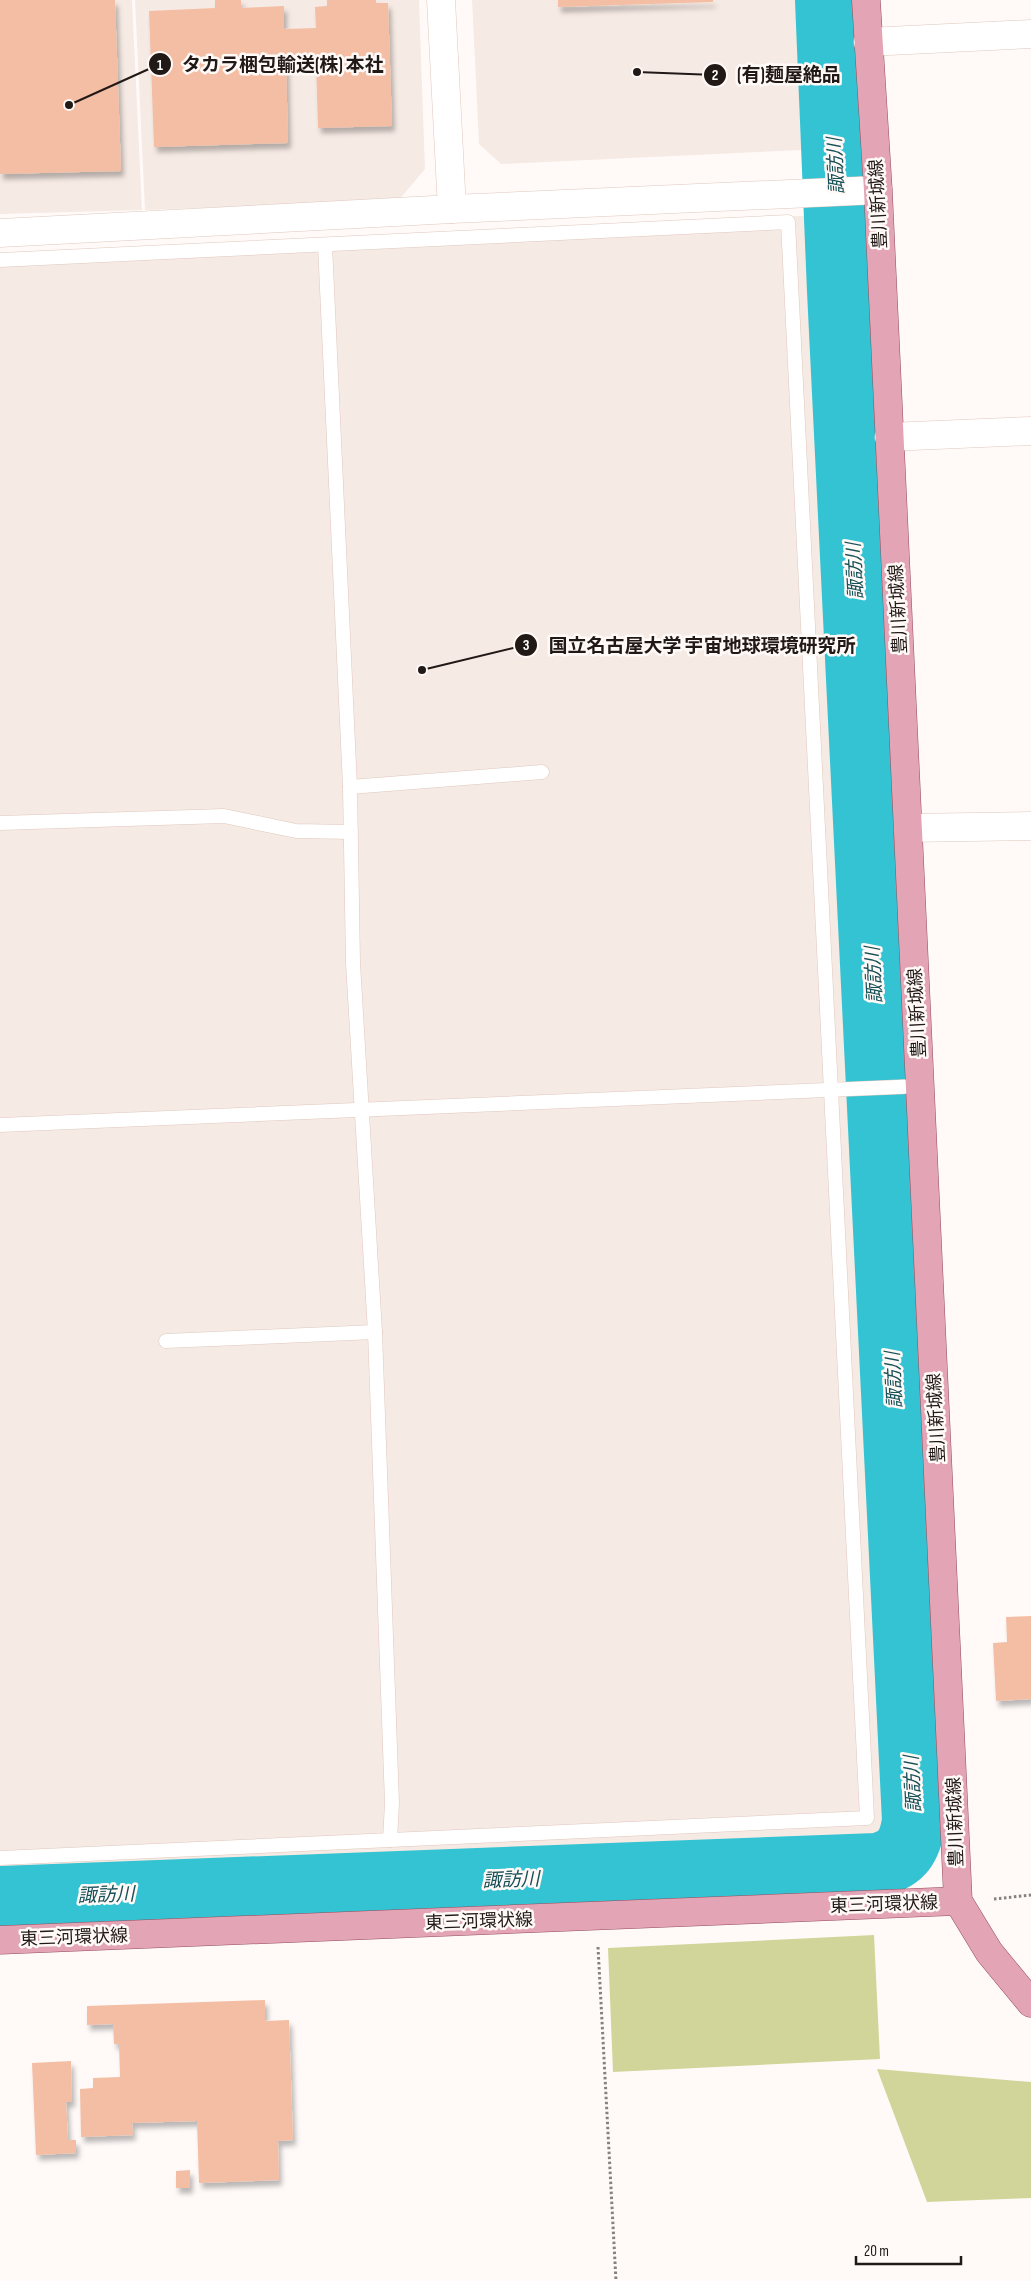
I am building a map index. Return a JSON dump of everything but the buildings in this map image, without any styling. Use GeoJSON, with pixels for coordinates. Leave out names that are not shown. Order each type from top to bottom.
{"type":"FeatureCollection","features":[{"type":"Feature","properties":{"kind":"main road","name":"豊川新城線"},"geometry":{"type":"LineString","coordinates":[[866,0],[868,42],[867,191],[890,437],[908,828],[910,1086],[958,1901],[989,1952],[1031,2003]]}},
{"type":"Feature","properties":{"kind":"main road","name":"東三河環状線"},"geometry":{"type":"LineString","coordinates":[[0,1940],[958,1901]]}},
{"type":"Feature","properties":{"kind":"street"},"geometry":{"type":"LineString","coordinates":[[441,0],[452,209]]}},
{"type":"Feature","properties":{"kind":"street"},"geometry":{"type":"LineString","coordinates":[[868,42],[1031,34]]}},
{"type":"Feature","properties":{"kind":"street"},"geometry":{"type":"LineString","coordinates":[[0,232],[452,209],[867,191]]}},
{"type":"Feature","properties":{"kind":"street"},"geometry":{"type":"LineString","coordinates":[[890,437],[1031,431]]}},
{"type":"Feature","properties":{"kind":"street"},"geometry":{"type":"LineString","coordinates":[[908,828],[1031,826]]}},
{"type":"Feature","properties":{"kind":"lane"},"geometry":{"type":"LineString","coordinates":[[0,260],[788,222],[867,1818],[0,1858]]}},
{"type":"Feature","properties":{"kind":"lane"},"geometry":{"type":"LineString","coordinates":[[325,245],[350,787],[353,963],[375,1332],[392,1803],[390,1840]]}},
{"type":"Feature","properties":{"kind":"lane"},"geometry":{"type":"LineString","coordinates":[[350,787],[542,772]]}},
{"type":"Feature","properties":{"kind":"lane"},"geometry":{"type":"LineString","coordinates":[[0,823],[224,816],[296,831],[351,832]]}},
{"type":"Feature","properties":{"kind":"lane"},"geometry":{"type":"LineString","coordinates":[[0,1125],[910,1086]]}},
{"type":"Feature","properties":{"kind":"lane"},"geometry":{"type":"LineString","coordinates":[[166,1341],[375,1332]]}},
{"type":"Feature","properties":{"kind":"path"},"geometry":{"type":"LineString","coordinates":[[597,1916],[616,2281]]}},
{"type":"Feature","properties":{"kind":"shaded area"},"geometry":{"type":"Polygon","coordinates":[[[0,0],[132,0],[142,210],[0,214],[0,0]]]}},
{"type":"Feature","properties":{"kind":"shaded area"},"geometry":{"type":"Polygon","coordinates":[[[135,0],[419,0],[425,169],[398,201],[145,210],[135,0]]]}},
{"type":"Feature","properties":{"kind":"shaded area"},"geometry":{"type":"Polygon","coordinates":[[[472,0],[796,0],[801,150],[501,164],[479,144],[472,0]]]}},
{"type":"Feature","properties":{"kind":"shaded area"},"geometry":{"type":"Polygon","coordinates":[[[821,215],[901,1831],[896,1842],[879,1855],[869,1856],[0,1898],[0,253],[821,215]]]}},
{"type":"Feature","properties":{"kind":"green space"},"geometry":{"type":"Polygon","coordinates":[[[874,1935],[880,2059],[613,2072],[608,1948],[874,1935]]]}},
{"type":"Feature","properties":{"kind":"green space"},"geometry":{"type":"Polygon","coordinates":[[[877,2069],[1031,2082],[1031,2198],[927,2202],[877,2069]]]}},
{"type":"Feature","properties":{"kind":"waterway","name":"諏訪川"},"geometry":{"type":"LineString","coordinates":[[0,1898],[877,1865],[899,1855],[910,1838],[914,1821],[839,291],[827,0]]}},
{"type":"Feature","properties":{"kind":"place","name":"(有)麺屋絶品"},"geometry":{"type":"Point","coordinates":[637,72]}},
{"type":"Feature","properties":{"kind":"place","name":"タカラ梱包輸送(株) 本社"},"geometry":{"type":"Point","coordinates":[69,105]}},
{"type":"Feature","properties":{"kind":"place","name":"国立名古屋大学 宇宙地球環境研究所"},"geometry":{"type":"Point","coordinates":[422,670]}}]}
